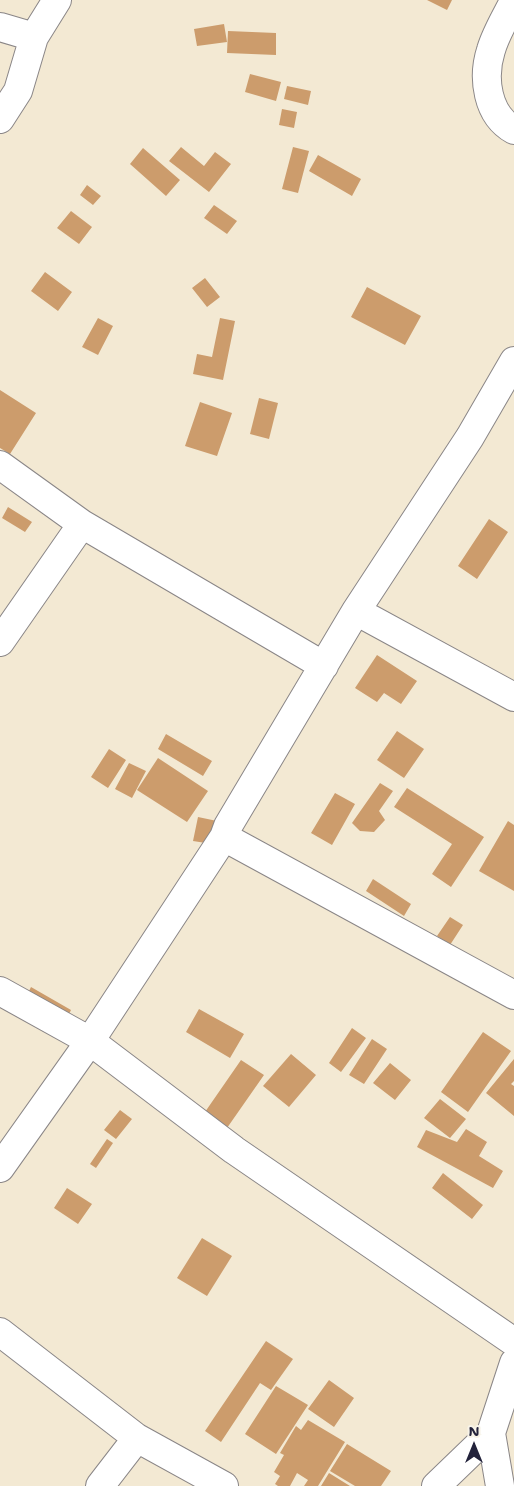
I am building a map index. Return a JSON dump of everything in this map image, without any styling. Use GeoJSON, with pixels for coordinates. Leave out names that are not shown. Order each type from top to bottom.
{"type":"FeatureCollection","features":[{"type":"Feature","properties":{"kind":"street"},"geometry":{"type":"LineString","coordinates":[[0,118],[18,90],[34,37],[57,0]]}},
{"type":"Feature","properties":{"kind":"street"},"geometry":{"type":"LineString","coordinates":[[514,1],[491,50],[488,70],[489,94],[494,111],[504,124],[514,130]]}},
{"type":"Feature","properties":{"kind":"street"},"geometry":{"type":"LineString","coordinates":[[0,27],[34,37]]}},
{"type":"Feature","properties":{"kind":"street"},"geometry":{"type":"LineString","coordinates":[[0,1168],[90,1041],[224,837],[228,826],[356,611],[470,437],[514,361]]}},
{"type":"Feature","properties":{"kind":"street"},"geometry":{"type":"LineString","coordinates":[[0,465],[82,524],[324,666]]}},
{"type":"Feature","properties":{"kind":"street"},"geometry":{"type":"LineString","coordinates":[[0,642],[82,524]]}},
{"type":"Feature","properties":{"kind":"street"},"geometry":{"type":"LineString","coordinates":[[356,611],[514,697]]}},
{"type":"Feature","properties":{"kind":"street"},"geometry":{"type":"LineString","coordinates":[[224,837],[514,995]]}},
{"type":"Feature","properties":{"kind":"street"},"geometry":{"type":"LineString","coordinates":[[0,990],[90,1041],[234,1150],[514,1342]]}},
{"type":"Feature","properties":{"kind":"street"},"geometry":{"type":"LineString","coordinates":[[0,1332],[136,1438],[224,1486]]}},
{"type":"Feature","properties":{"kind":"street"},"geometry":{"type":"LineString","coordinates":[[500,1486],[492,1433],[514,1363]]}},
{"type":"Feature","properties":{"kind":"street"},"geometry":{"type":"LineString","coordinates":[[436,1486],[492,1433]]}},
{"type":"Feature","properties":{"kind":"street"},"geometry":{"type":"LineString","coordinates":[[100,1486],[136,1438]]}},
{"type":"Feature","properties":{"kind":"building"},"geometry":{"type":"Polygon","coordinates":[[[427,0],[452,0],[447,10],[427,0]]]}},
{"type":"Feature","properties":{"kind":"building"},"geometry":{"type":"Polygon","coordinates":[[[224,24],[227,42],[197,46],[194,29],[224,24]]]}},
{"type":"Feature","properties":{"kind":"building"},"geometry":{"type":"Polygon","coordinates":[[[228,31],[276,33],[276,55],[227,53],[228,31]]]}},
{"type":"Feature","properties":{"kind":"building"},"geometry":{"type":"Polygon","coordinates":[[[250,74],[281,82],[276,101],[245,92],[250,74]]]}},
{"type":"Feature","properties":{"kind":"building"},"geometry":{"type":"Polygon","coordinates":[[[287,86],[311,91],[308,105],[284,99],[287,86]]]}},
{"type":"Feature","properties":{"kind":"building"},"geometry":{"type":"Polygon","coordinates":[[[282,109],[297,112],[294,128],[279,125],[282,109]]]}},
{"type":"Feature","properties":{"kind":"building"},"geometry":{"type":"Polygon","coordinates":[[[181,147],[204,166],[215,152],[231,164],[209,192],[169,161],[181,147]]]}},
{"type":"Feature","properties":{"kind":"building"},"geometry":{"type":"Polygon","coordinates":[[[293,147],[309,151],[298,193],[282,189],[293,147]]]}},
{"type":"Feature","properties":{"kind":"building"},"geometry":{"type":"Polygon","coordinates":[[[143,148],[180,180],[166,196],[130,164],[143,148]]]}},
{"type":"Feature","properties":{"kind":"building"},"geometry":{"type":"Polygon","coordinates":[[[318,155],[361,179],[352,196],[309,171],[318,155]]]}},
{"type":"Feature","properties":{"kind":"building"},"geometry":{"type":"Polygon","coordinates":[[[87,185],[101,196],[93,205],[80,195],[87,185]]]}},
{"type":"Feature","properties":{"kind":"building"},"geometry":{"type":"Polygon","coordinates":[[[214,205],[237,221],[227,234],[204,218],[214,205]]]}},
{"type":"Feature","properties":{"kind":"building"},"geometry":{"type":"Polygon","coordinates":[[[71,211],[92,227],[79,244],[57,228],[71,211]]]}},
{"type":"Feature","properties":{"kind":"building"},"geometry":{"type":"Polygon","coordinates":[[[45,272],[72,292],[58,311],[31,291],[45,272]]]}},
{"type":"Feature","properties":{"kind":"building"},"geometry":{"type":"Polygon","coordinates":[[[205,278],[220,297],[207,307],[192,288],[205,278]]]}},
{"type":"Feature","properties":{"kind":"building"},"geometry":{"type":"Polygon","coordinates":[[[367,287],[421,316],[405,345],[351,317],[367,287]]]}},
{"type":"Feature","properties":{"kind":"building"},"geometry":{"type":"Polygon","coordinates":[[[98,318],[113,326],[98,355],[82,347],[98,318]]]}},
{"type":"Feature","properties":{"kind":"building"},"geometry":{"type":"Polygon","coordinates":[[[220,318],[235,321],[223,380],[193,374],[197,354],[212,357],[220,318]]]}},
{"type":"Feature","properties":{"kind":"building"},"geometry":{"type":"Polygon","coordinates":[[[0,390],[36,413],[10,454],[0,448],[0,390]]]}},
{"type":"Feature","properties":{"kind":"building"},"geometry":{"type":"Polygon","coordinates":[[[259,398],[278,403],[269,439],[250,434],[259,398]]]}},
{"type":"Feature","properties":{"kind":"building"},"geometry":{"type":"Polygon","coordinates":[[[200,402],[232,413],[217,456],[185,446],[200,402]]]}},
{"type":"Feature","properties":{"kind":"building"},"geometry":{"type":"Polygon","coordinates":[[[8,507],[32,522],[25,532],[2,518],[8,507]]]}},
{"type":"Feature","properties":{"kind":"building"},"geometry":{"type":"Polygon","coordinates":[[[489,519],[508,532],[477,579],[458,566],[489,519]]]}},
{"type":"Feature","properties":{"kind":"building"},"geometry":{"type":"Polygon","coordinates":[[[377,655],[417,681],[401,704],[384,693],[377,702],[355,688],[377,655]]]}},
{"type":"Feature","properties":{"kind":"building"},"geometry":{"type":"Polygon","coordinates":[[[397,731],[424,749],[404,778],[377,760],[397,731]]]}},
{"type":"Feature","properties":{"kind":"building"},"geometry":{"type":"Polygon","coordinates":[[[166,734],[212,761],[203,776],[158,749],[166,734]]]}},
{"type":"Feature","properties":{"kind":"building"},"geometry":{"type":"Polygon","coordinates":[[[109,749],[126,760],[108,788],[91,777],[109,749]]]}},
{"type":"Feature","properties":{"kind":"building"},"geometry":{"type":"Polygon","coordinates":[[[158,758],[208,791],[187,822],[137,790],[158,758]]]}},
{"type":"Feature","properties":{"kind":"building"},"geometry":{"type":"Polygon","coordinates":[[[129,763],[146,771],[132,798],[115,789],[129,763]]]}},
{"type":"Feature","properties":{"kind":"building"},"geometry":{"type":"Polygon","coordinates":[[[380,783],[393,791],[379,811],[385,820],[374,832],[360,831],[352,823],[380,783]]]}},
{"type":"Feature","properties":{"kind":"building"},"geometry":{"type":"Polygon","coordinates":[[[407,788],[484,837],[451,887],[432,874],[452,844],[394,807],[407,788]]]}},
{"type":"Feature","properties":{"kind":"building"},"geometry":{"type":"Polygon","coordinates":[[[335,793],[355,804],[332,845],[311,833],[335,793]]]}},
{"type":"Feature","properties":{"kind":"building"},"geometry":{"type":"Polygon","coordinates":[[[198,817],[217,821],[212,844],[193,841],[198,817]]]}},
{"type":"Feature","properties":{"kind":"building"},"geometry":{"type":"Polygon","coordinates":[[[508,821],[514,825],[514,891],[479,871],[508,821]]]}},
{"type":"Feature","properties":{"kind":"building"},"geometry":{"type":"Polygon","coordinates":[[[373,879],[411,904],[404,916],[366,891],[373,879]]]}},
{"type":"Feature","properties":{"kind":"building"},"geometry":{"type":"Polygon","coordinates":[[[450,917],[463,925],[450,945],[437,936],[450,917]]]}},
{"type":"Feature","properties":{"kind":"building"},"geometry":{"type":"Polygon","coordinates":[[[31,987],[71,1010],[66,1020],[26,997],[31,987]]]}},
{"type":"Feature","properties":{"kind":"building"},"geometry":{"type":"Polygon","coordinates":[[[199,1009],[244,1034],[230,1058],[186,1032],[199,1009]]]}},
{"type":"Feature","properties":{"kind":"building"},"geometry":{"type":"Polygon","coordinates":[[[352,1028],[366,1038],[341,1072],[329,1063],[352,1028]]]}},
{"type":"Feature","properties":{"kind":"building"},"geometry":{"type":"Polygon","coordinates":[[[483,1032],[511,1051],[468,1112],[441,1092],[483,1032]]]}},
{"type":"Feature","properties":{"kind":"building"},"geometry":{"type":"Polygon","coordinates":[[[372,1039],[387,1049],[364,1084],[349,1075],[372,1039]]]}},
{"type":"Feature","properties":{"kind":"building"},"geometry":{"type":"Polygon","coordinates":[[[291,1054],[316,1075],[289,1107],[263,1086],[291,1054]]]}},
{"type":"Feature","properties":{"kind":"building"},"geometry":{"type":"Polygon","coordinates":[[[514,1059],[514,1081],[511,1084],[514,1086],[514,1116],[486,1093],[514,1059]]]}},
{"type":"Feature","properties":{"kind":"building"},"geometry":{"type":"Polygon","coordinates":[[[241,1060],[264,1075],[227,1128],[205,1112],[241,1060]]]}},
{"type":"Feature","properties":{"kind":"building"},"geometry":{"type":"Polygon","coordinates":[[[390,1063],[411,1080],[395,1100],[373,1083],[390,1063]]]}},
{"type":"Feature","properties":{"kind":"building"},"geometry":{"type":"Polygon","coordinates":[[[440,1099],[466,1119],[450,1138],[424,1118],[440,1099]]]}},
{"type":"Feature","properties":{"kind":"building"},"geometry":{"type":"Polygon","coordinates":[[[120,1110],[132,1119],[116,1139],[104,1130],[120,1110]]]}},
{"type":"Feature","properties":{"kind":"building"},"geometry":{"type":"Polygon","coordinates":[[[466,1129],[487,1142],[479,1156],[503,1171],[493,1188],[417,1147],[426,1130],[457,1142],[466,1129]]]}},
{"type":"Feature","properties":{"kind":"building"},"geometry":{"type":"Polygon","coordinates":[[[107,1139],[113,1143],[96,1168],[90,1164],[107,1139]]]}},
{"type":"Feature","properties":{"kind":"building"},"geometry":{"type":"Polygon","coordinates":[[[443,1173],[483,1205],[472,1219],[432,1188],[443,1173]]]}},
{"type":"Feature","properties":{"kind":"building"},"geometry":{"type":"Polygon","coordinates":[[[67,1188],[92,1204],[78,1224],[54,1208],[67,1188]]]}},
{"type":"Feature","properties":{"kind":"building"},"geometry":{"type":"Polygon","coordinates":[[[202,1238],[232,1256],[207,1296],[177,1278],[202,1238]]]}},
{"type":"Feature","properties":{"kind":"building"},"geometry":{"type":"Polygon","coordinates":[[[266,1341],[293,1359],[271,1390],[260,1383],[221,1442],[205,1431],[266,1341]]]}},
{"type":"Feature","properties":{"kind":"building"},"geometry":{"type":"Polygon","coordinates":[[[329,1380],[354,1398],[334,1427],[308,1409],[329,1380]]]}},
{"type":"Feature","properties":{"kind":"building"},"geometry":{"type":"Polygon","coordinates":[[[276,1386],[308,1405],[276,1454],[245,1434],[276,1386]]]}},
{"type":"Feature","properties":{"kind":"building"},"geometry":{"type":"Polygon","coordinates":[[[308,1420],[345,1442],[318,1486],[304,1486],[308,1480],[297,1473],[290,1486],[278,1486],[275,1484],[280,1476],[274,1472],[284,1455],[280,1453],[296,1426],[301,1430],[308,1420]]]}},
{"type":"Feature","properties":{"kind":"building"},"geometry":{"type":"Polygon","coordinates":[[[347,1444],[391,1471],[381,1486],[355,1486],[330,1471],[347,1444]]]}},
{"type":"Feature","properties":{"kind":"building"},"geometry":{"type":"Polygon","coordinates":[[[329,1473],[350,1486],[321,1486],[329,1473]]]}}]}
